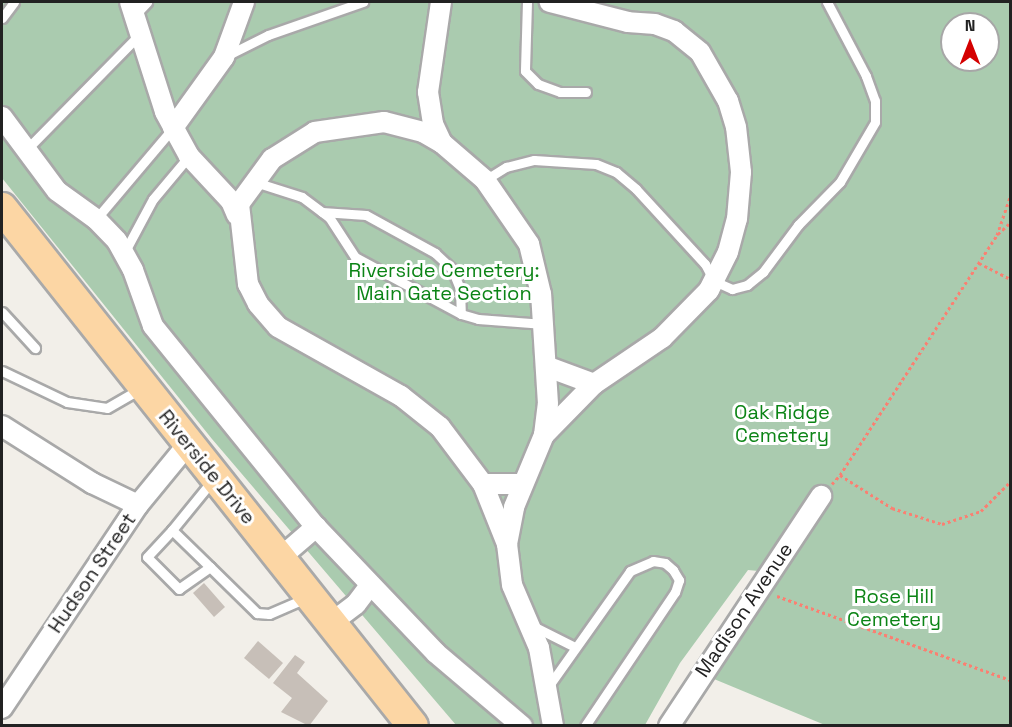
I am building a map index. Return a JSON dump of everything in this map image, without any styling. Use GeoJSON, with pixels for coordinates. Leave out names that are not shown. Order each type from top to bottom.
{"type":"FeatureCollection","features":[{"type":"Feature","properties":{"kind":"main road","name":"Riverside Drive"},"geometry":{"type":"LineString","coordinates":[[2,208],[413,726]]}},
{"type":"Feature","properties":{"kind":"street"},"geometry":{"type":"LineString","coordinates":[[173,128],[224,57],[244,2]]}},
{"type":"Feature","properties":{"kind":"street"},"geometry":{"type":"LineString","coordinates":[[441,2],[428,98],[433,124],[442,143]]}},
{"type":"Feature","properties":{"kind":"street"},"geometry":{"type":"LineString","coordinates":[[507,543],[522,484],[544,435],[594,384],[662,338],[684,319],[714,281],[728,252],[737,219],[741,172],[736,127],[713,72],[700,52],[674,32],[550,2]]}},
{"type":"Feature","properties":{"kind":"street"},"geometry":{"type":"LineString","coordinates":[[138,13],[151,76],[173,128],[189,156],[231,201],[237,215],[248,284],[258,304],[278,327],[401,396],[440,427],[483,484],[507,543],[512,585],[539,648],[553,726]]}},
{"type":"Feature","properties":{"kind":"street"},"geometry":{"type":"LineString","coordinates":[[396,124],[416,115],[428,98]]}},
{"type":"Feature","properties":{"kind":"street"},"geometry":{"type":"LineString","coordinates":[[2,117],[57,191],[96,219],[124,253],[153,326],[316,527],[369,587],[436,653],[522,726]]}},
{"type":"Feature","properties":{"kind":"street"},"geometry":{"type":"LineString","coordinates":[[237,215],[243,195],[273,159],[315,132],[384,122],[396,124],[442,143],[485,180],[529,244],[544,324],[548,367],[544,435]]}},
{"type":"Feature","properties":{"kind":"street"},"geometry":{"type":"LineString","coordinates":[[548,367],[594,384]]}},
{"type":"Feature","properties":{"kind":"street"},"geometry":{"type":"LineString","coordinates":[[2,426],[92,483],[138,505]]}},
{"type":"Feature","properties":{"kind":"street","name":"Hudson Street"},"geometry":{"type":"LineString","coordinates":[[2,708],[138,505],[189,442]]}},
{"type":"Feature","properties":{"kind":"street"},"geometry":{"type":"LineString","coordinates":[[483,484],[522,484]]}},
{"type":"Feature","properties":{"kind":"street","name":"Madison Avenue"},"geometry":{"type":"LineString","coordinates":[[669,726],[821,496]]}},
{"type":"Feature","properties":{"kind":"street"},"geometry":{"type":"LineString","coordinates":[[280,558],[316,527]]}},
{"type":"Feature","properties":{"kind":"street"},"geometry":{"type":"LineString","coordinates":[[331,623],[356,604],[369,587]]}},
{"type":"Feature","properties":{"kind":"lane"},"geometry":{"type":"LineString","coordinates":[[2,18],[14,2]]}},
{"type":"Feature","properties":{"kind":"lane"},"geometry":{"type":"LineString","coordinates":[[224,57],[268,34],[363,2]]}},
{"type":"Feature","properties":{"kind":"lane"},"geometry":{"type":"LineString","coordinates":[[527,2],[525,71],[538,84],[560,92],[586,92]]}},
{"type":"Feature","properties":{"kind":"lane"},"geometry":{"type":"LineString","coordinates":[[485,180],[506,167],[534,160],[596,164],[616,172],[705,264],[714,281],[732,289],[747,285],[763,272],[798,225],[840,182],[875,122],[875,101],[866,76],[827,2]]}},
{"type":"Feature","properties":{"kind":"lane"},"geometry":{"type":"LineString","coordinates":[[26,150],[138,13]]}},
{"type":"Feature","properties":{"kind":"lane"},"geometry":{"type":"LineString","coordinates":[[96,219],[173,128]]}},
{"type":"Feature","properties":{"kind":"lane"},"geometry":{"type":"LineString","coordinates":[[124,253],[153,199],[189,156]]}},
{"type":"Feature","properties":{"kind":"lane"},"geometry":{"type":"LineString","coordinates":[[255,182],[302,197],[322,212],[355,257],[461,314],[478,319],[544,324]]}},
{"type":"Feature","properties":{"kind":"lane"},"geometry":{"type":"LineString","coordinates":[[322,212],[375,218],[435,253],[452,269],[460,290],[461,314]]}},
{"type":"Feature","properties":{"kind":"lane"},"geometry":{"type":"LineString","coordinates":[[2,312],[35,348]]}},
{"type":"Feature","properties":{"kind":"lane"},"geometry":{"type":"LineString","coordinates":[[2,371],[67,402],[107,408],[143,387]]}},
{"type":"Feature","properties":{"kind":"lane"},"geometry":{"type":"LineString","coordinates":[[210,567],[179,589],[147,557],[216,476]]}},
{"type":"Feature","properties":{"kind":"lane"},"geometry":{"type":"LineString","coordinates":[[172,530],[257,614],[269,614],[310,596]]}},
{"type":"Feature","properties":{"kind":"lane"},"geometry":{"type":"LineString","coordinates":[[547,689],[574,647],[630,571],[653,561],[665,563],[673,570],[679,580],[675,592],[585,726]]}},
{"type":"Feature","properties":{"kind":"lane"},"geometry":{"type":"LineString","coordinates":[[529,624],[574,647]]}},
{"type":"Feature","properties":{"kind":"path"},"geometry":{"type":"LineString","coordinates":[[821,496],[840,475],[997,235],[1011,197]]}},
{"type":"Feature","properties":{"kind":"path"},"geometry":{"type":"LineString","coordinates":[[997,235],[1011,223]]}},
{"type":"Feature","properties":{"kind":"path"},"geometry":{"type":"LineString","coordinates":[[979,263],[1011,279]]}},
{"type":"Feature","properties":{"kind":"path"},"geometry":{"type":"LineString","coordinates":[[840,475],[892,508],[942,524],[981,511],[1011,482]]}},
{"type":"Feature","properties":{"kind":"path"},"geometry":{"type":"LineString","coordinates":[[758,590],[1011,680]]}},
{"type":"Feature","properties":{"kind":"green space","name":"Riverside Cemetery: Main Gate Section"},"geometry":{"type":"Polygon","coordinates":[[[2,2],[1010,2],[1010,725],[825,725],[714,679],[782,573],[748,570],[680,663],[645,725],[456,725],[212,439],[2,178],[2,2]]]}},
{"type":"Feature","properties":{"kind":"building"},"geometry":{"type":"Polygon","coordinates":[[[204,583],[225,607],[214,617],[193,593],[204,583]]]}},
{"type":"Feature","properties":{"kind":"building"},"geometry":{"type":"Polygon","coordinates":[[[258,641],[283,663],[269,679],[244,658],[258,641]]]}},
{"type":"Feature","properties":{"kind":"building"},"geometry":{"type":"Polygon","coordinates":[[[295,655],[305,662],[297,673],[328,701],[309,726],[281,712],[292,698],[273,683],[295,655]]]}},
{"type":"Feature","properties":{"kind":"park label","name":"Oak Ridge Cemetery"},"geometry":{"type":"Point","coordinates":[782,424]}},
{"type":"Feature","properties":{"kind":"park label","name":"Rose Hill Cemetery"},"geometry":{"type":"Point","coordinates":[894,608]}}]}
